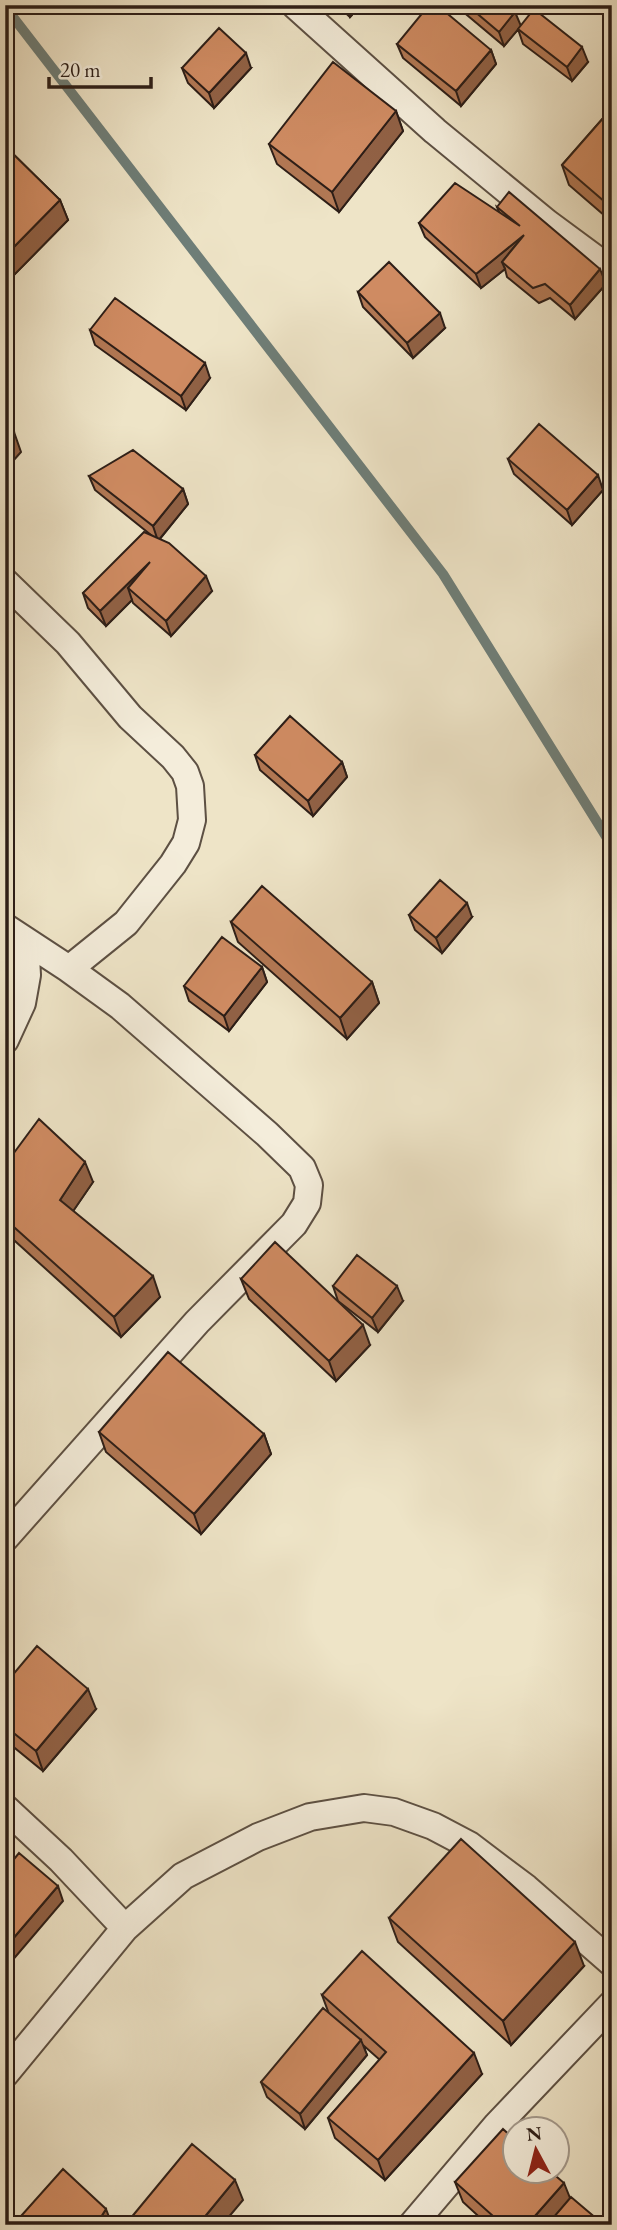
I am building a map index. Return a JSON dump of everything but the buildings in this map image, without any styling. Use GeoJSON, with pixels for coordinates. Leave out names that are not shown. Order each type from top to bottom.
{"type":"FeatureCollection","features":[{"type":"Feature","properties":{"kind":"street"},"geometry":{"type":"LineString","coordinates":[[295,5],[435,131],[547,223],[612,271]]}},
{"type":"Feature","properties":{"kind":"street"},"geometry":{"type":"LineString","coordinates":[[5,582],[68,643],[130,717],[173,757],[185,772],[190,786],[192,820],[186,843],[173,864],[126,923],[69,969]]}},
{"type":"Feature","properties":{"kind":"street"},"geometry":{"type":"LineString","coordinates":[[5,1538],[197,1322],[293,1224],[307,1203],[309,1185],[302,1168],[120,1006],[15,934]]}},
{"type":"Feature","properties":{"kind":"street"},"geometry":{"type":"LineString","coordinates":[[5,1040],[22,1003],[27,975],[15,934]]}},
{"type":"Feature","properties":{"kind":"street"},"geometry":{"type":"LineString","coordinates":[[5,1808],[61,1860],[125,1928]]}},
{"type":"Feature","properties":{"kind":"street"},"geometry":{"type":"LineString","coordinates":[[5,2074],[125,1928],[183,1876],[258,1837],[310,1817],[363,1808],[394,1812],[433,1826],[470,1844],[526,1888],[612,1963]]}},
{"type":"Feature","properties":{"kind":"street"},"geometry":{"type":"LineString","coordinates":[[412,2225],[497,2125],[612,2004]]}},
{"type":"Feature","properties":{"kind":"waterway"},"geometry":{"type":"LineString","coordinates":[[6,8],[443,574],[612,846]]}}]}
